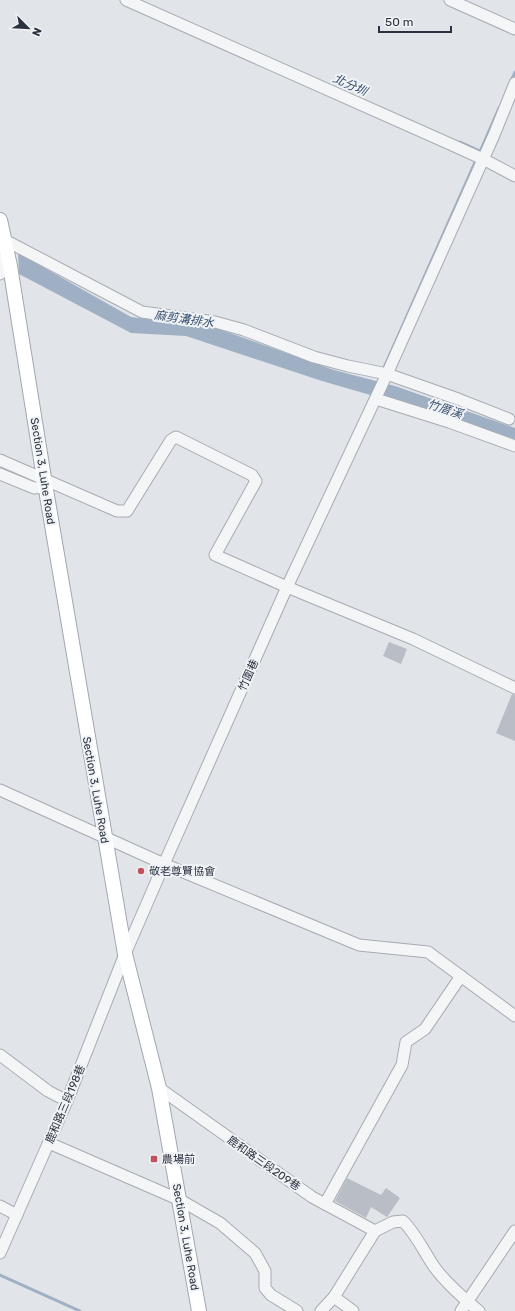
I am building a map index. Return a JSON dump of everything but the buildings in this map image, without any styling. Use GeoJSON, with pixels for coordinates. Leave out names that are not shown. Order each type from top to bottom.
{"type":"FeatureCollection","features":[{"type":"Feature","properties":{"kind":"main road","name":"Section 3, Luhe Road"},"geometry":{"type":"LineString","coordinates":[[0,220],[3,267],[44,483],[125,954],[158,1088],[180,1200],[199,1311]]}},
{"type":"Feature","properties":{"kind":"street"},"geometry":{"type":"LineString","coordinates":[[126,0],[483,159],[515,176]]}},
{"type":"Feature","properties":{"kind":"street"},"geometry":{"type":"LineString","coordinates":[[450,0],[515,29]]}},
{"type":"Feature","properties":{"kind":"street","name":"竹圍巷"},"geometry":{"type":"LineString","coordinates":[[125,954],[287,587],[376,399],[483,159],[515,83]]}},
{"type":"Feature","properties":{"kind":"street"},"geometry":{"type":"LineString","coordinates":[[2,239],[142,312],[215,322],[244,330],[314,357],[387,374],[509,419]]}},
{"type":"Feature","properties":{"kind":"street"},"geometry":{"type":"LineString","coordinates":[[376,399],[449,422],[515,446]]}},
{"type":"Feature","properties":{"kind":"street"},"geometry":{"type":"LineString","coordinates":[[0,460],[44,483],[117,511],[127,511],[170,440],[176,437],[252,475],[256,481],[215,556],[414,639],[515,688]]}},
{"type":"Feature","properties":{"kind":"street"},"geometry":{"type":"LineString","coordinates":[[0,474],[34,488],[44,483]]}},
{"type":"Feature","properties":{"kind":"street"},"geometry":{"type":"LineString","coordinates":[[0,790],[164,864],[359,945],[428,952],[515,1016]]}},
{"type":"Feature","properties":{"kind":"street","name":"鹿和路三段198巷"},"geometry":{"type":"LineString","coordinates":[[0,1253],[67,1101],[125,954]]}},
{"type":"Feature","properties":{"kind":"street"},"geometry":{"type":"LineString","coordinates":[[325,1204],[402,1066],[406,1042],[425,1029],[461,976]]}},
{"type":"Feature","properties":{"kind":"street"},"geometry":{"type":"LineString","coordinates":[[0,1055],[48,1091],[67,1101]]}},
{"type":"Feature","properties":{"kind":"street","name":"鹿和路三段209巷"},"geometry":{"type":"LineString","coordinates":[[158,1088],[305,1192],[375,1231]]}},
{"type":"Feature","properties":{"kind":"street"},"geometry":{"type":"LineString","coordinates":[[49,1143],[180,1200],[220,1223],[255,1253],[265,1271],[265,1288],[272,1295],[296,1311]]}},
{"type":"Feature","properties":{"kind":"street"},"geometry":{"type":"LineString","coordinates":[[0,1206],[17,1215]]}},
{"type":"Feature","properties":{"kind":"street"},"geometry":{"type":"LineString","coordinates":[[321,1311],[334,1297],[375,1231],[393,1222],[403,1221],[410,1228],[434,1266],[464,1306],[479,1311]]}},
{"type":"Feature","properties":{"kind":"street"},"geometry":{"type":"LineString","coordinates":[[464,1306],[515,1231]]}},
{"type":"Feature","properties":{"kind":"street"},"geometry":{"type":"LineString","coordinates":[[334,1297],[353,1311]]}},
{"type":"Feature","properties":{"kind":"water","name":"竹厝溪"},"geometry":{"type":"Polygon","coordinates":[[[18,253],[131,317],[216,328],[334,370],[395,386],[515,428],[515,439],[443,416],[322,381],[186,336],[131,333],[19,274],[18,253]]]}},
{"type":"Feature","properties":{"kind":"waterway","name":"北分圳"},"geometry":{"type":"LineString","coordinates":[[511,81],[515,72]]}},
{"type":"Feature","properties":{"kind":"waterway","name":"北分圳"},"geometry":{"type":"LineString","coordinates":[[479,154],[499,108]]}},
{"type":"Feature","properties":{"kind":"waterway","name":"北分圳"},"geometry":{"type":"LineString","coordinates":[[460,142],[480,151]]}},
{"type":"Feature","properties":{"kind":"waterway"},"geometry":{"type":"LineString","coordinates":[[383,370],[476,160]]}},
{"type":"Feature","properties":{"kind":"waterway"},"geometry":{"type":"LineString","coordinates":[[0,1275],[80,1311]]}},
{"type":"Feature","properties":{"kind":"place","name":"敬老尊賢協會"},"geometry":{"type":"Point","coordinates":[141,871]}},
{"type":"Feature","properties":{"kind":"place","name":"農場前"},"geometry":{"type":"Point","coordinates":[154,1159]}},
{"type":"Feature","properties":{"kind":"water label","name":"麻剪溝排水"},"geometry":{"type":"Point","coordinates":[184,319]}}]}
